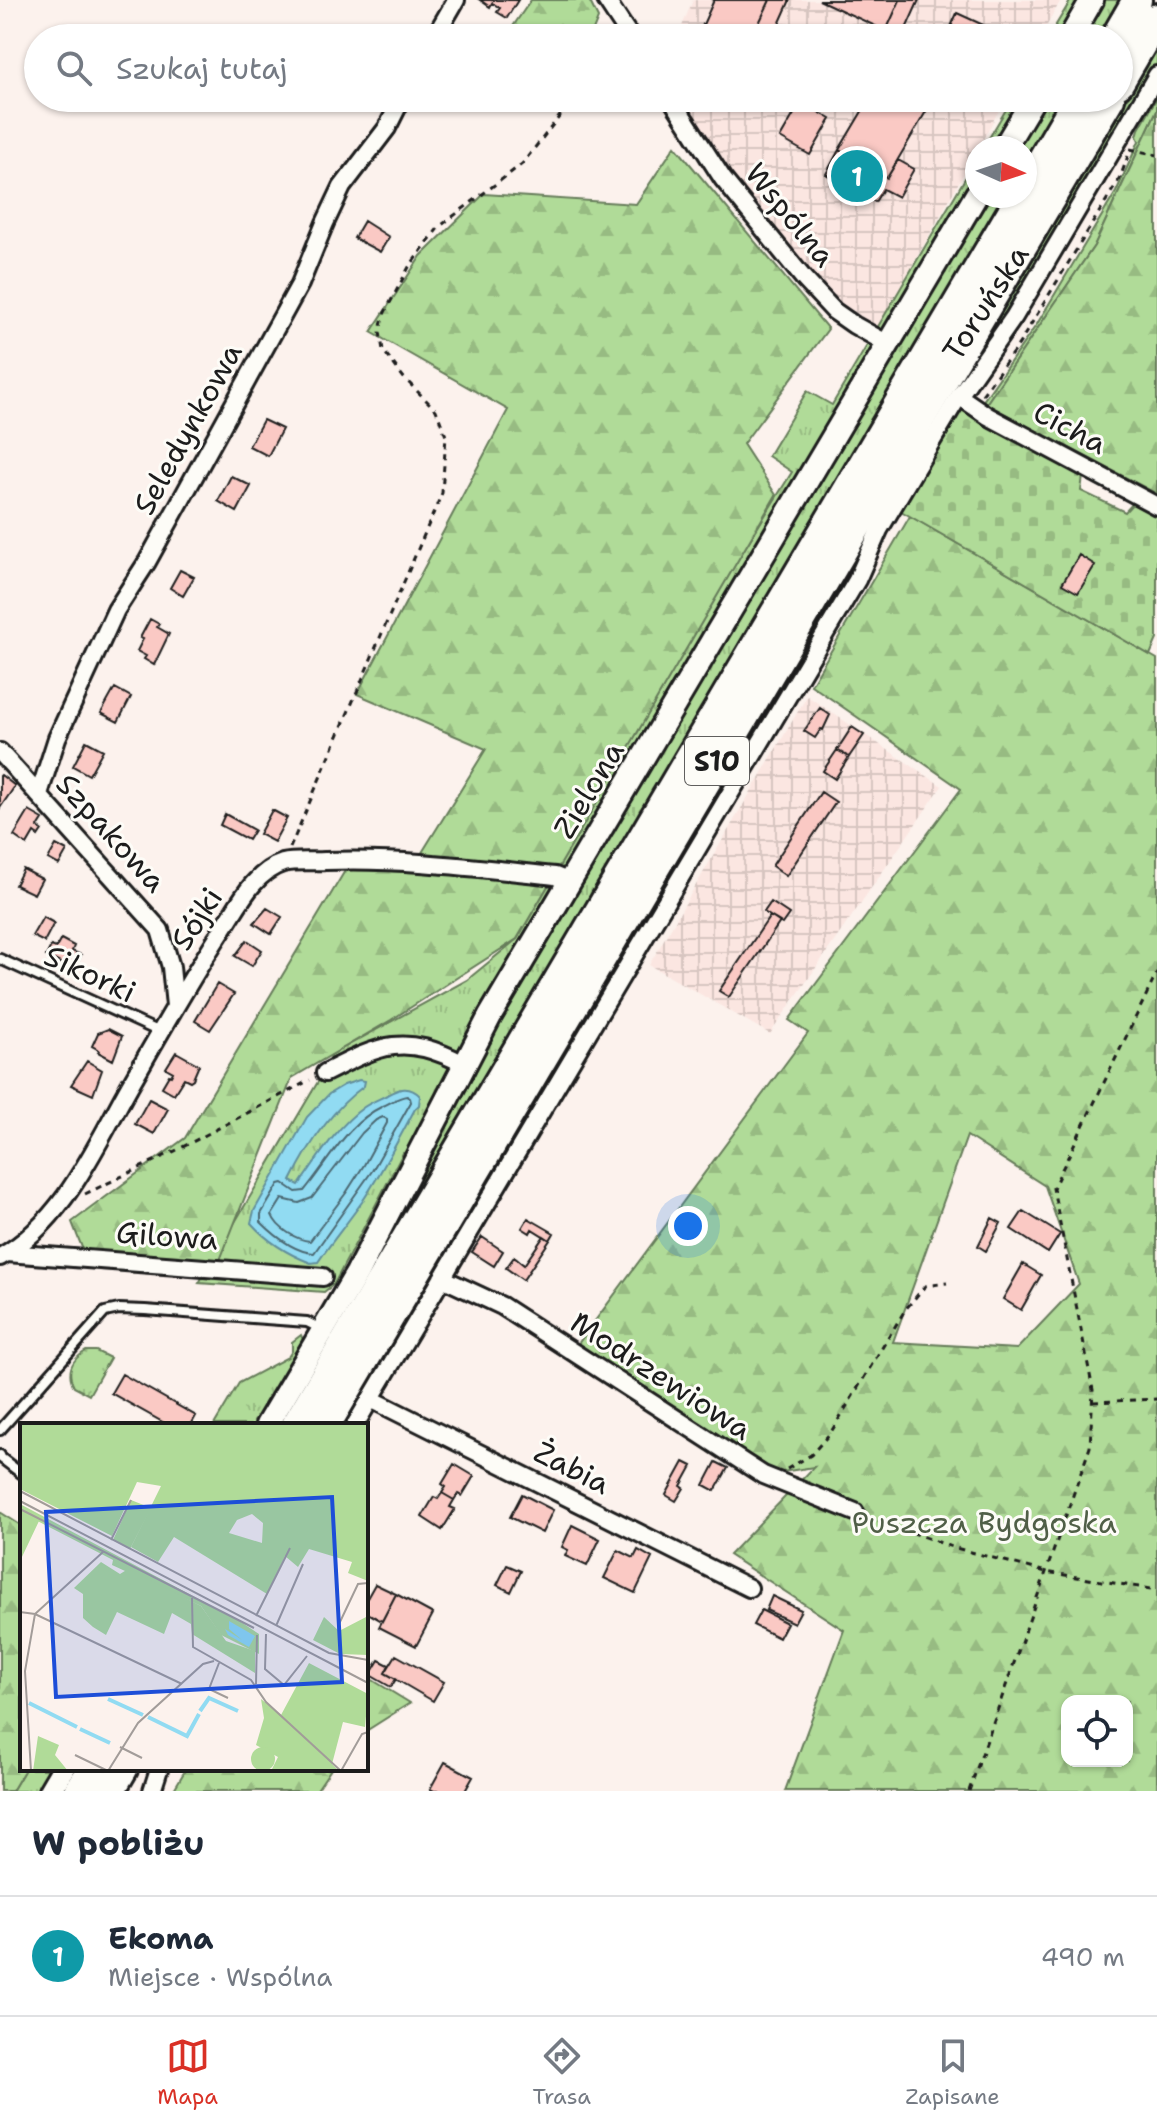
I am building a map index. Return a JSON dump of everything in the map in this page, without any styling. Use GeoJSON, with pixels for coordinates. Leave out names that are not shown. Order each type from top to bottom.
{"type":"FeatureCollection","features":[{"type":"Feature","properties":{"kind":"highway"},"geometry":{"type":"LineString","coordinates":[[1123,24],[1137,0]]}},
{"type":"Feature","properties":{"kind":"highway"},"geometry":{"type":"LineString","coordinates":[[1133,59],[1157,18]]}},
{"type":"Feature","properties":{"kind":"highway"},"geometry":{"type":"LineString","coordinates":[[1037,168],[1070,112]]}},
{"type":"Feature","properties":{"kind":"highway","name":"S10"},"geometry":{"type":"LineString","coordinates":[[327,1423],[1102,112]]}},
{"type":"Feature","properties":{"kind":"highway","name":"S10"},"geometry":{"type":"LineString","coordinates":[[297,1423],[1014,208]]}},
{"type":"Feature","properties":{"kind":"highway"},"geometry":{"type":"LineString","coordinates":[[79,1791],[91,1771]]}},
{"type":"Feature","properties":{"kind":"highway"},"geometry":{"type":"LineString","coordinates":[[110,1791],[122,1771]]}},
{"type":"Feature","properties":{"kind":"street"},"geometry":{"type":"LineString","coordinates":[[442,24],[456,0]]}},
{"type":"Feature","properties":{"kind":"street"},"geometry":{"type":"LineString","coordinates":[[606,0],[622,24]]}},
{"type":"Feature","properties":{"kind":"street"},"geometry":{"type":"LineString","coordinates":[[1078,24],[1092,0]]}},
{"type":"Feature","properties":{"kind":"street","name":"Toruńska"},"geometry":{"type":"LineString","coordinates":[[959,396],[1014,317],[1157,75]]}},
{"type":"Feature","properties":{"kind":"street","name":"Seledynkowa"},"geometry":{"type":"LineString","coordinates":[[39,794],[57,738],[116,610],[147,562],[300,284],[342,187],[387,128],[395,112]]}},
{"type":"Feature","properties":{"kind":"street","name":"Wspólna"},"geometry":{"type":"LineString","coordinates":[[680,112],[723,179],[805,280],[834,311],[888,344]]}},
{"type":"Feature","properties":{"kind":"street"},"geometry":{"type":"LineString","coordinates":[[1011,136],[1026,112]]}},
{"type":"Feature","properties":{"kind":"street","name":"Zielona"},"geometry":{"type":"LineString","coordinates":[[268,1423],[398,1198],[490,1016],[969,208]]}},
{"type":"Feature","properties":{"kind":"street"},"geometry":{"type":"LineString","coordinates":[[356,1423],[857,580],[879,530],[959,396]]}},
{"type":"Feature","properties":{"kind":"street","name":"Cicha"},"geometry":{"type":"LineString","coordinates":[[959,396],[988,416],[1157,506]]}},
{"type":"Feature","properties":{"kind":"street","name":"Szpakowa"},"geometry":{"type":"LineString","coordinates":[[0,752],[160,930],[171,967],[175,1006]]}},
{"type":"Feature","properties":{"kind":"street"},"geometry":{"type":"LineString","coordinates":[[284,863],[402,861],[555,876],[570,882]]}},
{"type":"Feature","properties":{"kind":"street","name":"Sójki"},"geometry":{"type":"LineString","coordinates":[[4,1255],[42,1225],[75,1182],[175,1006],[248,891],[266,871],[284,863]]}},
{"type":"Feature","properties":{"kind":"street"},"geometry":{"type":"LineString","coordinates":[[325,1073],[382,1047],[402,1045],[420,1046],[464,1064]]}},
{"type":"Feature","properties":{"kind":"street","name":"Gilowa"},"geometry":{"type":"LineString","coordinates":[[4,1255],[323,1277]]}},
{"type":"Feature","properties":{"kind":"street","name":"Modrzewiowa"},"geometry":{"type":"LineString","coordinates":[[442,1278],[502,1306],[763,1475],[855,1512]]}},
{"type":"Feature","properties":{"kind":"street","name":"Żabia"},"geometry":{"type":"LineString","coordinates":[[371,1399],[749,1588]]}},
{"type":"Feature","properties":{"kind":"street"},"geometry":{"type":"LineString","coordinates":[[50,1791],[62,1771]]}},
{"type":"Feature","properties":{"kind":"street"},"geometry":{"type":"LineString","coordinates":[[152,1791],[158,1771]]}},
{"type":"Feature","properties":{"kind":"lane","name":"Sikorki"},"geometry":{"type":"LineString","coordinates":[[0,959],[160,1032]]}},
{"type":"Feature","properties":{"kind":"lane"},"geometry":{"type":"LineString","coordinates":[[0,1430],[105,1312],[145,1310],[307,1322],[323,1331]]}},
{"type":"Feature","properties":{"kind":"lane"},"geometry":{"type":"LineString","coordinates":[[0,1455],[20,1472]]}},
{"type":"Feature","properties":{"kind":"path"},"geometry":{"type":"LineString","coordinates":[[284,863],[442,493],[446,436],[436,410],[404,378],[383,350],[380,332],[383,316],[409,267],[439,227],[522,164],[563,112]]}},
{"type":"Feature","properties":{"kind":"path"},"geometry":{"type":"LineString","coordinates":[[1118,141],[1131,150],[1157,155]]}},
{"type":"Feature","properties":{"kind":"path"},"geometry":{"type":"LineString","coordinates":[[969,1791],[1090,1447],[1093,1390],[1053,1188],[1157,973]]}},
{"type":"Feature","properties":{"kind":"path"},"geometry":{"type":"LineString","coordinates":[[56,1208],[177,1150],[325,1073]]}},
{"type":"Feature","properties":{"kind":"path"},"geometry":{"type":"LineString","coordinates":[[787,1469],[811,1455],[831,1432],[905,1310],[925,1286],[947,1283]]}},
{"type":"Feature","properties":{"kind":"path"},"geometry":{"type":"LineString","coordinates":[[1093,1402],[1157,1399]]}},
{"type":"Feature","properties":{"kind":"path"},"geometry":{"type":"LineString","coordinates":[[855,1512],[952,1547],[1046,1572],[1157,1590]]}},
{"type":"Feature","properties":{"kind":"shaded area"},"geometry":{"type":"Polygon","coordinates":[[[693,0],[1061,0],[1048,24],[683,24],[693,0]]]}},
{"type":"Feature","properties":{"kind":"shaded area"},"geometry":{"type":"Polygon","coordinates":[[[684,112],[998,112],[985,136],[965,136],[965,171],[873,336],[854,325],[723,179],[684,112]]]}},
{"type":"Feature","properties":{"kind":"shaded area"},"geometry":{"type":"Polygon","coordinates":[[[807,696],[942,786],[770,1034],[649,965],[807,696]]]}},
{"type":"Feature","properties":{"kind":"green space"},"geometry":{"type":"Polygon","coordinates":[[[531,0],[589,0],[598,18],[596,24],[515,24],[531,0]]]}},
{"type":"Feature","properties":{"kind":"green space"},"geometry":{"type":"Polygon","coordinates":[[[1071,0],[1123,0],[1109,24],[1056,24],[1071,0]]]}},
{"type":"Feature","properties":{"kind":"green space"},"geometry":{"type":"Polygon","coordinates":[[[1157,48],[1157,67],[1133,107],[1133,89],[1157,48]]]}},
{"type":"Feature","properties":{"kind":"green space"},"geometry":{"type":"Polygon","coordinates":[[[1157,97],[1157,110],[1094,246],[986,404],[983,401],[1037,324],[1116,192],[1139,141],[1139,129],[1157,97]]]}},
{"type":"Feature","properties":{"kind":"green space"},"geometry":{"type":"Polygon","coordinates":[[[1157,110],[1157,494],[986,404],[1094,246],[1157,110]]]}},
{"type":"Feature","properties":{"kind":"green space"},"geometry":{"type":"Polygon","coordinates":[[[1005,112],[1057,112],[1037,146],[1037,136],[990,136],[1005,112]]]}},
{"type":"Feature","properties":{"kind":"green space"},"geometry":{"type":"Polygon","coordinates":[[[1119,112],[1130,112],[351,1423],[346,1423],[574,1033],[1119,112]]]}},
{"type":"Feature","properties":{"kind":"green space"},"geometry":{"type":"Polygon","coordinates":[[[675,146],[828,329],[743,444],[776,495],[517,939],[391,1020],[292,1078],[220,1260],[83,1250],[72,1222],[185,1138],[346,869],[410,872],[486,749],[357,694],[508,410],[371,332],[421,256],[484,194],[636,204],[675,146]]]}},
{"type":"Feature","properties":{"kind":"green space"},"geometry":{"type":"Polygon","coordinates":[[[965,178],[965,208],[1000,208],[371,1267],[426,1161],[403,1153],[334,1284],[324,1292],[199,1283],[332,1054],[467,980],[517,939],[733,567],[792,472],[768,456],[807,391],[832,405],[965,178]]]}},
{"type":"Feature","properties":{"kind":"green space"},"geometry":{"type":"Polygon","coordinates":[[[963,406],[1083,476],[1081,491],[1125,512],[1134,502],[1157,514],[1157,639],[1150,655],[901,511],[963,406]]]}},
{"type":"Feature","properties":{"kind":"green space","name":"Puszcza Bydgoska"},"geometry":{"type":"Polygon","coordinates":[[[910,516],[1157,659],[1157,1791],[785,1791],[844,1630],[729,1555],[814,1467],[763,1475],[572,1352],[808,1033],[789,1020],[961,789],[811,685],[910,516]],[[967,1136],[893,1342],[1017,1349],[1079,1284],[1045,1186],[967,1136]]]}},
{"type":"Feature","properties":{"kind":"green space"},"geometry":{"type":"Polygon","coordinates":[[[301,1335],[303,1340],[254,1423],[215,1423],[239,1383],[288,1357],[292,1342],[301,1335]]]}},
{"type":"Feature","properties":{"kind":"green space"},"geometry":{"type":"Polygon","coordinates":[[[86,1351],[96,1351],[110,1358],[89,1395],[74,1387],[70,1376],[74,1362],[86,1351]]]}},
{"type":"Feature","properties":{"kind":"green space"},"geometry":{"type":"Polygon","coordinates":[[[0,1512],[20,1525],[20,1771],[24,1771],[12,1791],[0,1791],[0,1512]]]}},
{"type":"Feature","properties":{"kind":"green space"},"geometry":{"type":"Polygon","coordinates":[[[368,1677],[410,1703],[368,1730],[368,1677]]]}},
{"type":"Feature","properties":{"kind":"green space"},"geometry":{"type":"Polygon","coordinates":[[[24,1771],[49,1771],[37,1791],[12,1791],[24,1771]]]}},
{"type":"Feature","properties":{"kind":"green space"},"geometry":{"type":"Polygon","coordinates":[[[185,1771],[330,1771],[316,1791],[173,1791],[185,1771]]]}},
{"type":"Feature","properties":{"kind":"water"},"geometry":{"type":"Polygon","coordinates":[[[359,1080],[365,1081],[364,1086],[341,1106],[322,1129],[291,1181],[299,1185],[337,1133],[369,1104],[404,1089],[420,1096],[419,1105],[362,1202],[318,1262],[311,1263],[264,1236],[251,1223],[254,1211],[307,1117],[329,1094],[359,1080]]]}},
{"type":"Feature","properties":{"kind":"building"},"geometry":{"type":"Polygon","coordinates":[[[480,0],[518,0],[507,18],[497,12],[500,8],[492,3],[490,7],[480,0]]]}},
{"type":"Feature","properties":{"kind":"building"},"geometry":{"type":"Polygon","coordinates":[[[714,0],[770,0],[759,24],[703,24],[714,0]]]}},
{"type":"Feature","properties":{"kind":"building"},"geometry":{"type":"Polygon","coordinates":[[[770,0],[790,0],[779,24],[759,24],[770,0]]]}},
{"type":"Feature","properties":{"kind":"building"},"geometry":{"type":"Polygon","coordinates":[[[819,0],[900,0],[889,24],[871,24],[819,0]]]}},
{"type":"Feature","properties":{"kind":"building"},"geometry":{"type":"Polygon","coordinates":[[[900,0],[919,0],[908,24],[889,24],[900,0]]]}},
{"type":"Feature","properties":{"kind":"building"},"geometry":{"type":"Polygon","coordinates":[[[957,13],[981,24],[952,24],[957,13]]]}},
{"type":"Feature","properties":{"kind":"building"},"geometry":{"type":"Polygon","coordinates":[[[795,112],[819,112],[831,119],[810,155],[780,138],[795,112]]]}},
{"type":"Feature","properties":{"kind":"building"},"geometry":{"type":"Polygon","coordinates":[[[862,112],[926,112],[887,178],[839,150],[862,112]]]}},
{"type":"Feature","properties":{"kind":"building"},"geometry":{"type":"Polygon","coordinates":[[[839,150],[887,178],[898,160],[914,169],[898,197],[883,189],[875,202],[826,174],[839,150]]]}},
{"type":"Feature","properties":{"kind":"building"},"geometry":{"type":"Polygon","coordinates":[[[364,221],[389,237],[380,252],[354,238],[364,221]]]}},
{"type":"Feature","properties":{"kind":"building"},"geometry":{"type":"Polygon","coordinates":[[[263,420],[282,429],[268,456],[249,446],[263,420]]]}},
{"type":"Feature","properties":{"kind":"building"},"geometry":{"type":"Polygon","coordinates":[[[231,476],[251,486],[237,512],[218,501],[231,476]]]}},
{"type":"Feature","properties":{"kind":"building"},"geometry":{"type":"Polygon","coordinates":[[[1079,555],[1095,565],[1078,593],[1062,584],[1079,555]]]}},
{"type":"Feature","properties":{"kind":"building"},"geometry":{"type":"Polygon","coordinates":[[[180,570],[194,577],[183,596],[170,588],[180,570]]]}},
{"type":"Feature","properties":{"kind":"building"},"geometry":{"type":"Polygon","coordinates":[[[150,619],[169,634],[154,665],[137,651],[150,619]]]}},
{"type":"Feature","properties":{"kind":"building"},"geometry":{"type":"Polygon","coordinates":[[[115,688],[131,697],[118,722],[101,713],[115,688]]]}},
{"type":"Feature","properties":{"kind":"building"},"geometry":{"type":"Polygon","coordinates":[[[820,708],[830,715],[815,738],[804,731],[820,708]]]}},
{"type":"Feature","properties":{"kind":"building"},"geometry":{"type":"Polygon","coordinates":[[[852,727],[864,735],[849,757],[837,750],[852,727]]]}},
{"type":"Feature","properties":{"kind":"building"},"geometry":{"type":"Polygon","coordinates":[[[86,741],[103,750],[89,775],[73,766],[86,741]]]}},
{"type":"Feature","properties":{"kind":"building"},"geometry":{"type":"Polygon","coordinates":[[[837,750],[849,757],[835,779],[823,771],[837,750]]]}},
{"type":"Feature","properties":{"kind":"building"},"geometry":{"type":"Polygon","coordinates":[[[0,776],[15,786],[0,808],[0,776]]]}},
{"type":"Feature","properties":{"kind":"building"},"geometry":{"type":"Polygon","coordinates":[[[821,792],[836,802],[786,876],[772,866],[821,792]]]}},
{"type":"Feature","properties":{"kind":"building"},"geometry":{"type":"Polygon","coordinates":[[[272,810],[287,818],[274,842],[259,834],[272,810]]]}},
{"type":"Feature","properties":{"kind":"building"},"geometry":{"type":"Polygon","coordinates":[[[29,811],[43,819],[38,827],[42,830],[38,836],[34,833],[27,845],[14,836],[29,811]]]}},
{"type":"Feature","properties":{"kind":"building"},"geometry":{"type":"Polygon","coordinates":[[[225,814],[254,830],[248,840],[220,825],[225,814]]]}},
{"type":"Feature","properties":{"kind":"building"},"geometry":{"type":"Polygon","coordinates":[[[56,845],[67,851],[59,865],[48,859],[56,845]]]}},
{"type":"Feature","properties":{"kind":"building"},"geometry":{"type":"Polygon","coordinates":[[[23,869],[42,879],[34,894],[15,885],[23,869]]]}},
{"type":"Feature","properties":{"kind":"building"},"geometry":{"type":"Polygon","coordinates":[[[771,902],[789,914],[782,924],[764,912],[771,902]]]}},
{"type":"Feature","properties":{"kind":"building"},"geometry":{"type":"Polygon","coordinates":[[[267,908],[282,917],[271,934],[254,923],[267,908]]]}},
{"type":"Feature","properties":{"kind":"building"},"geometry":{"type":"Polygon","coordinates":[[[770,916],[780,922],[729,997],[719,991],[770,916]]]}},
{"type":"Feature","properties":{"kind":"building"},"geometry":{"type":"Polygon","coordinates":[[[43,917],[54,923],[44,942],[32,936],[43,917]]]}},
{"type":"Feature","properties":{"kind":"building"},"geometry":{"type":"Polygon","coordinates":[[[61,939],[74,946],[72,951],[81,955],[74,970],[46,956],[51,946],[56,948],[61,939]]]}},
{"type":"Feature","properties":{"kind":"building"},"geometry":{"type":"Polygon","coordinates":[[[247,940],[262,950],[252,966],[235,956],[247,940]]]}},
{"type":"Feature","properties":{"kind":"building"},"geometry":{"type":"Polygon","coordinates":[[[217,984],[234,994],[210,1030],[195,1021],[217,984]]]}},
{"type":"Feature","properties":{"kind":"building"},"geometry":{"type":"Polygon","coordinates":[[[108,1029],[122,1036],[113,1060],[92,1046],[98,1033],[108,1029]]]}},
{"type":"Feature","properties":{"kind":"building"},"geometry":{"type":"Polygon","coordinates":[[[176,1052],[199,1065],[193,1079],[184,1078],[174,1094],[162,1087],[173,1072],[166,1068],[176,1052]]]}},
{"type":"Feature","properties":{"kind":"building"},"geometry":{"type":"Polygon","coordinates":[[[87,1061],[102,1070],[93,1095],[71,1085],[87,1061]]]}},
{"type":"Feature","properties":{"kind":"building"},"geometry":{"type":"Polygon","coordinates":[[[149,1099],[168,1109],[154,1134],[135,1124],[149,1099]]]}},
{"type":"Feature","properties":{"kind":"building"},"geometry":{"type":"Polygon","coordinates":[[[1023,1211],[1060,1234],[1048,1253],[1011,1229],[1023,1211]]]}},
{"type":"Feature","properties":{"kind":"building"},"geometry":{"type":"Polygon","coordinates":[[[528,1218],[554,1233],[550,1240],[532,1229],[530,1233],[522,1228],[528,1218]]]}},
{"type":"Feature","properties":{"kind":"building"},"geometry":{"type":"Polygon","coordinates":[[[992,1218],[1001,1223],[986,1251],[978,1246],[992,1218]]]}},
{"type":"Feature","properties":{"kind":"building"},"geometry":{"type":"Polygon","coordinates":[[[544,1236],[550,1240],[523,1280],[506,1268],[514,1257],[524,1265],[544,1236]]]}},
{"type":"Feature","properties":{"kind":"building"},"geometry":{"type":"Polygon","coordinates":[[[482,1237],[503,1251],[494,1266],[472,1252],[482,1237]]]}},
{"type":"Feature","properties":{"kind":"building"},"geometry":{"type":"Polygon","coordinates":[[[1023,1264],[1041,1275],[1021,1310],[1003,1299],[1023,1264]]]}},
{"type":"Feature","properties":{"kind":"building"},"geometry":{"type":"Polygon","coordinates":[[[122,1374],[196,1416],[192,1423],[164,1423],[111,1393],[122,1374]]]}},
{"type":"Feature","properties":{"kind":"building"},"geometry":{"type":"Polygon","coordinates":[[[684,1462],[692,1466],[676,1501],[666,1495],[684,1462]]]}},
{"type":"Feature","properties":{"kind":"building"},"geometry":{"type":"Polygon","coordinates":[[[716,1462],[728,1468],[715,1491],[704,1485],[716,1462]]]}},
{"type":"Feature","properties":{"kind":"building"},"geometry":{"type":"Polygon","coordinates":[[[454,1464],[474,1476],[462,1496],[458,1494],[454,1500],[442,1493],[446,1487],[442,1484],[454,1464]]]}},
{"type":"Feature","properties":{"kind":"building"},"geometry":{"type":"Polygon","coordinates":[[[442,1493],[454,1500],[450,1507],[455,1509],[442,1530],[422,1517],[434,1497],[438,1499],[442,1493]]]}},
{"type":"Feature","properties":{"kind":"building"},"geometry":{"type":"Polygon","coordinates":[[[522,1494],[553,1510],[542,1533],[510,1517],[522,1494]]]}},
{"type":"Feature","properties":{"kind":"building"},"geometry":{"type":"Polygon","coordinates":[[[572,1525],[600,1539],[587,1566],[565,1556],[568,1550],[562,1547],[572,1525]]]}},
{"type":"Feature","properties":{"kind":"building"},"geometry":{"type":"Polygon","coordinates":[[[618,1550],[634,1558],[638,1550],[652,1558],[635,1593],[604,1578],[618,1550]]]}},
{"type":"Feature","properties":{"kind":"building"},"geometry":{"type":"Polygon","coordinates":[[[507,1565],[521,1571],[511,1592],[497,1585],[507,1565]]]}},
{"type":"Feature","properties":{"kind":"building"},"geometry":{"type":"Polygon","coordinates":[[[375,1584],[396,1594],[382,1621],[368,1613],[368,1596],[375,1584]]]}},
{"type":"Feature","properties":{"kind":"building"},"geometry":{"type":"Polygon","coordinates":[[[396,1594],[433,1614],[416,1646],[379,1627],[396,1594]]]}},
{"type":"Feature","properties":{"kind":"building"},"geometry":{"type":"Polygon","coordinates":[[[772,1596],[801,1610],[794,1623],[766,1610],[772,1596]]]}},
{"type":"Feature","properties":{"kind":"building"},"geometry":{"type":"Polygon","coordinates":[[[761,1610],[787,1623],[779,1638],[753,1625],[761,1610]]]}},
{"type":"Feature","properties":{"kind":"building"},"geometry":{"type":"Polygon","coordinates":[[[396,1655],[444,1682],[433,1701],[385,1673],[396,1655]]]}},
{"type":"Feature","properties":{"kind":"building"},"geometry":{"type":"Polygon","coordinates":[[[379,1660],[389,1665],[385,1673],[396,1679],[391,1687],[370,1675],[379,1660]]]}},
{"type":"Feature","properties":{"kind":"building"},"geometry":{"type":"Polygon","coordinates":[[[445,1762],[473,1777],[465,1791],[430,1789],[445,1762]]]}},
{"type":"Feature","properties":{"kind":"place","name":"Ekoma"},"geometry":{"type":"Point","coordinates":[857,176]}}]}
